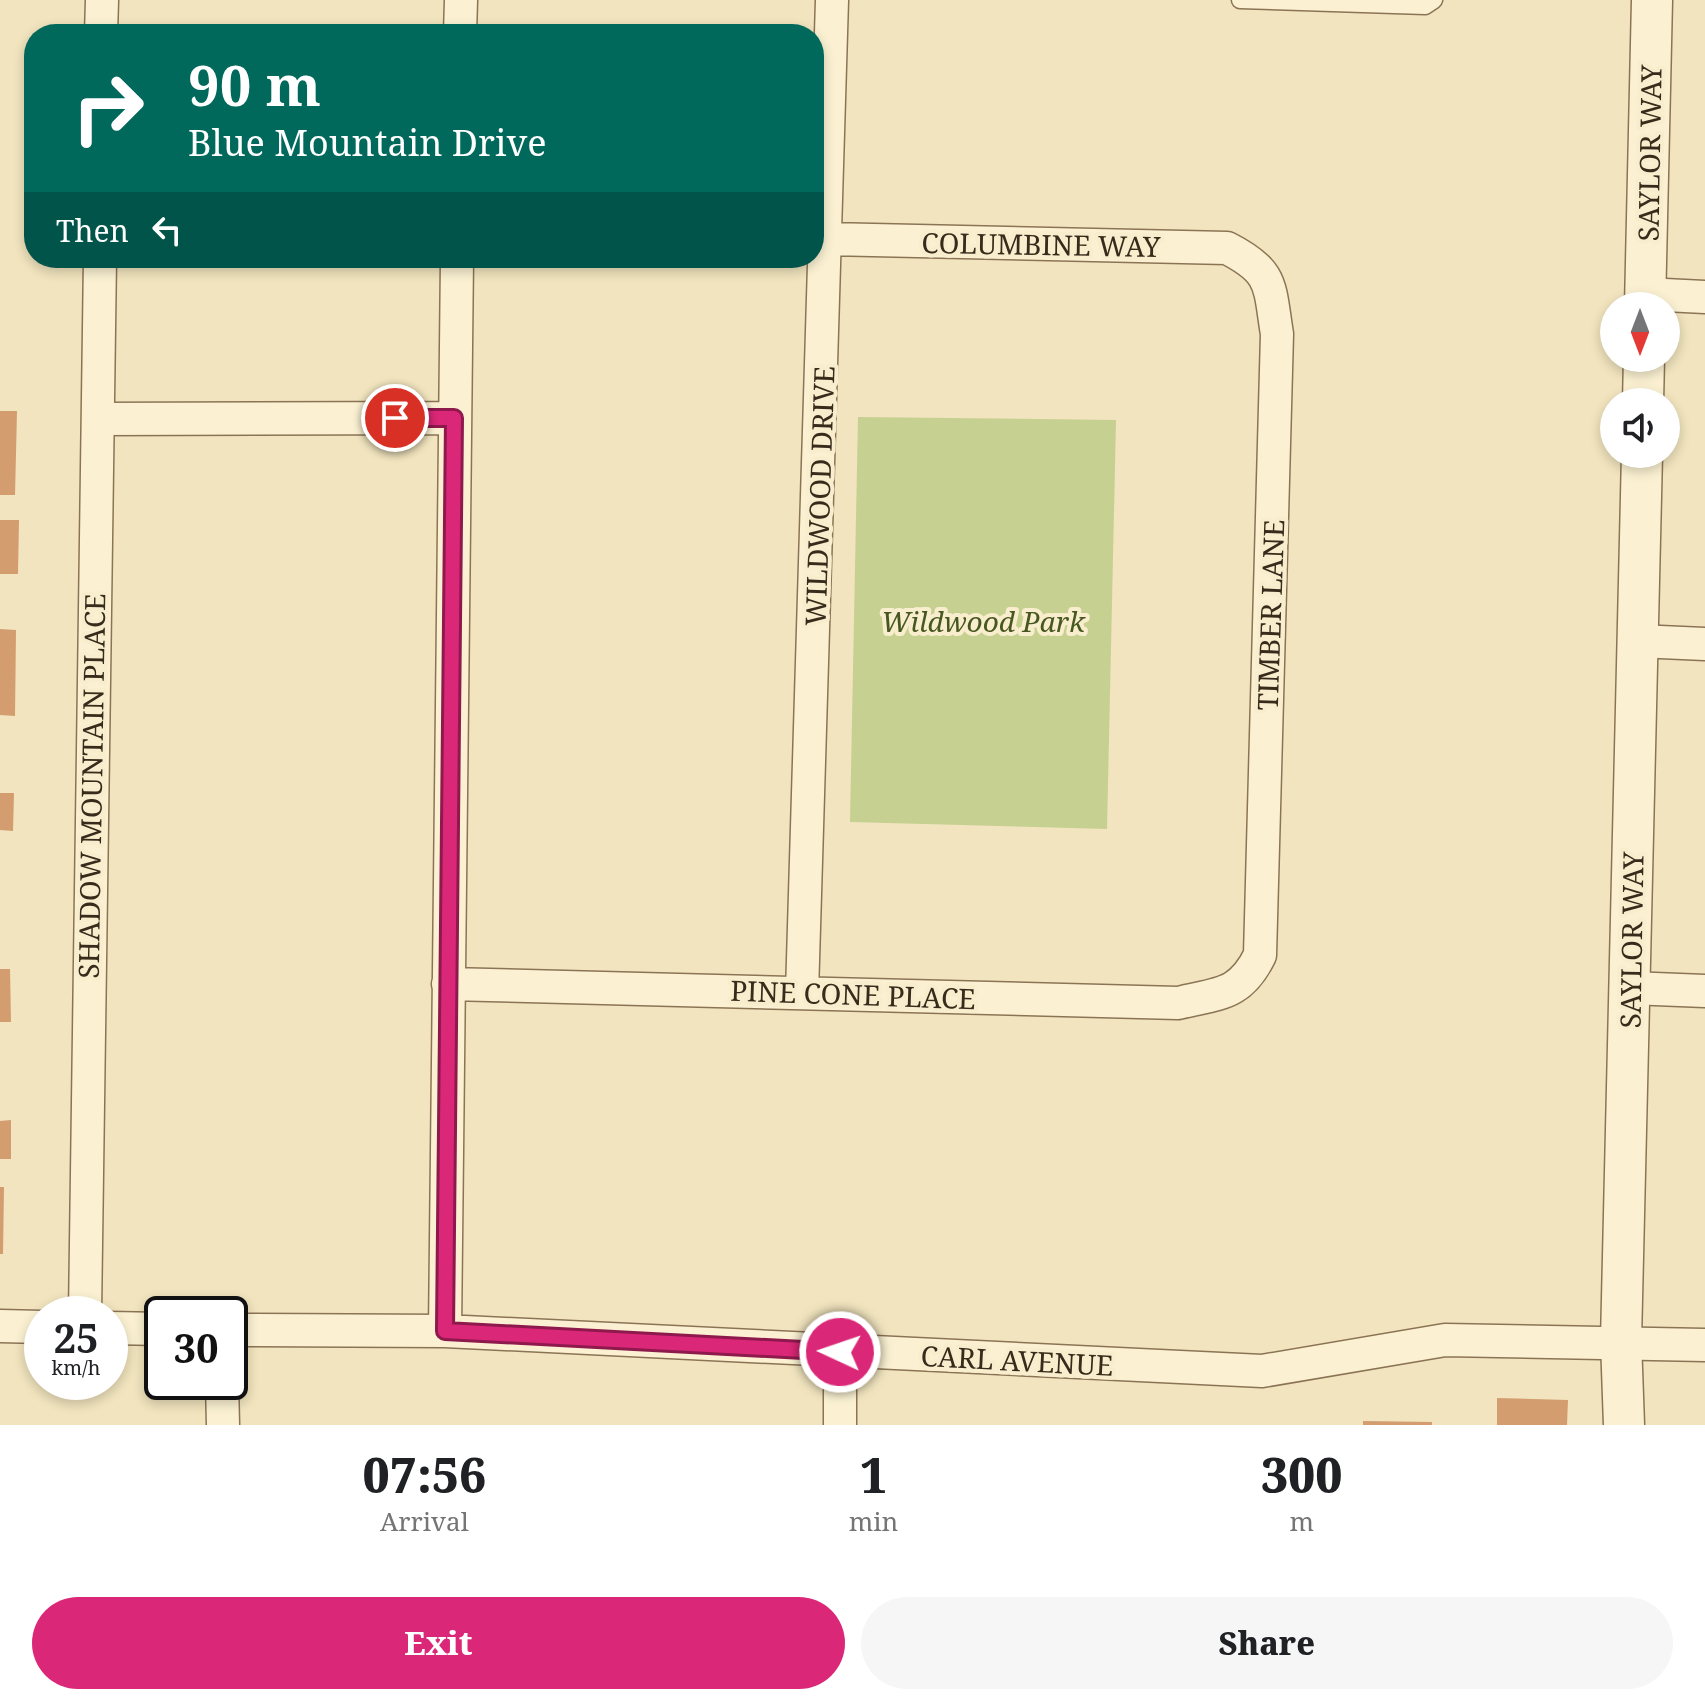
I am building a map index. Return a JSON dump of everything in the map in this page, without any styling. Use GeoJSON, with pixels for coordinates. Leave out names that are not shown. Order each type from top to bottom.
{"type":"FeatureCollection","features":[{"type":"Feature","properties":{"kind":"street"},"geometry":{"type":"LineString","coordinates":[[101,24],[102,0]]}},
{"type":"Feature","properties":{"kind":"street"},"geometry":{"type":"LineString","coordinates":[[460,24],[461,0]]}},
{"type":"Feature","properties":{"kind":"street","name":"WILDWOOD DRIVE"},"geometry":{"type":"LineString","coordinates":[[802,993],[828,239],[832,0]]}},
{"type":"Feature","properties":{"kind":"street","name":"SAYLOR WAY"},"geometry":{"type":"LineString","coordinates":[[1645,292],[1652,0]]}},
{"type":"Feature","properties":{"kind":"street","name":"COLUMBINE WAY"},"geometry":{"type":"LineString","coordinates":[[828,239],[1227,248],[1251,260]]}},
{"type":"Feature","properties":{"kind":"street","name":"TIMBER LANE"},"geometry":{"type":"LineString","coordinates":[[1251,260],[1268,279],[1277,334],[1260,955],[1251,974]]}},
{"type":"Feature","properties":{"kind":"street","name":"SHADOW MOUNTAIN PLACE"},"geometry":{"type":"LineString","coordinates":[[85,1296],[100,268]]}},
{"type":"Feature","properties":{"kind":"street"},"geometry":{"type":"LineString","coordinates":[[445,1331],[457,268]]}},
{"type":"Feature","properties":{"kind":"street"},"geometry":{"type":"LineString","coordinates":[[1680,298],[1705,297]]}},
{"type":"Feature","properties":{"kind":"street"},"geometry":{"type":"LineString","coordinates":[[99,419],[454,418]]}},
{"type":"Feature","properties":{"kind":"street","name":"SAYLOR WAY"},"geometry":{"type":"LineString","coordinates":[[1624,1425],[1621,1341],[1642,468]]}},
{"type":"Feature","properties":{"kind":"street"},"geometry":{"type":"LineString","coordinates":[[1638,641],[1705,644]]}},
{"type":"Feature","properties":{"kind":"street","name":"PINE CONE PLACE"},"geometry":{"type":"LineString","coordinates":[[448,984],[1178,1003],[1237,989],[1251,974]]}},
{"type":"Feature","properties":{"kind":"street"},"geometry":{"type":"LineString","coordinates":[[1630,988],[1705,991]]}},
{"type":"Feature","properties":{"kind":"street"},"geometry":{"type":"LineString","coordinates":[[0,1326],[24,1327]]}},
{"type":"Feature","properties":{"kind":"street","name":"CARL AVENUE"},"geometry":{"type":"LineString","coordinates":[[248,1330],[445,1331],[1262,1371],[1445,1340],[1705,1345]]}},
{"type":"Feature","properties":{"kind":"street"},"geometry":{"type":"LineString","coordinates":[[840,1352],[840,1425]]}},
{"type":"Feature","properties":{"kind":"street"},"geometry":{"type":"LineString","coordinates":[[222,1400],[223,1425]]}},
{"type":"Feature","properties":{"kind":"lane"},"geometry":{"type":"LineString","coordinates":[[1240,0],[1413,6],[1425,6],[1434,0]]}},
{"type":"Feature","properties":{"kind":"green space","name":"Wildwood Park"},"geometry":{"type":"Polygon","coordinates":[[[858,417],[1116,420],[1107,829],[850,822],[858,417]]]}},
{"type":"Feature","properties":{"kind":"building"},"geometry":{"type":"Polygon","coordinates":[[[0,411],[17,411],[15,495],[0,495],[0,411]]]}},
{"type":"Feature","properties":{"kind":"building"},"geometry":{"type":"Polygon","coordinates":[[[0,520],[19,520],[18,574],[0,574],[0,520]]]}},
{"type":"Feature","properties":{"kind":"building"},"geometry":{"type":"Polygon","coordinates":[[[0,629],[16,630],[15,716],[0,715],[0,629]]]}},
{"type":"Feature","properties":{"kind":"building"},"geometry":{"type":"Polygon","coordinates":[[[0,793],[14,793],[13,831],[0,830],[0,793]]]}},
{"type":"Feature","properties":{"kind":"building"},"geometry":{"type":"Polygon","coordinates":[[[0,969],[10,969],[11,1022],[0,1022],[0,969]]]}},
{"type":"Feature","properties":{"kind":"building"},"geometry":{"type":"Polygon","coordinates":[[[11,1120],[11,1159],[0,1159],[0,1121],[11,1120]]]}},
{"type":"Feature","properties":{"kind":"building"},"geometry":{"type":"Polygon","coordinates":[[[0,1187],[4,1187],[3,1254],[0,1254],[0,1187]]]}},
{"type":"Feature","properties":{"kind":"building"},"geometry":{"type":"Polygon","coordinates":[[[1497,1398],[1568,1400],[1567,1425],[1497,1425],[1497,1398]]]}},
{"type":"Feature","properties":{"kind":"building"},"geometry":{"type":"Polygon","coordinates":[[[1363,1421],[1432,1422],[1432,1425],[1363,1425],[1363,1421]]]}},
{"type":"Feature","properties":{"kind":"route"},"geometry":{"type":"LineString","coordinates":[[395,418],[454,418],[445,1331],[840,1352]]}}]}
